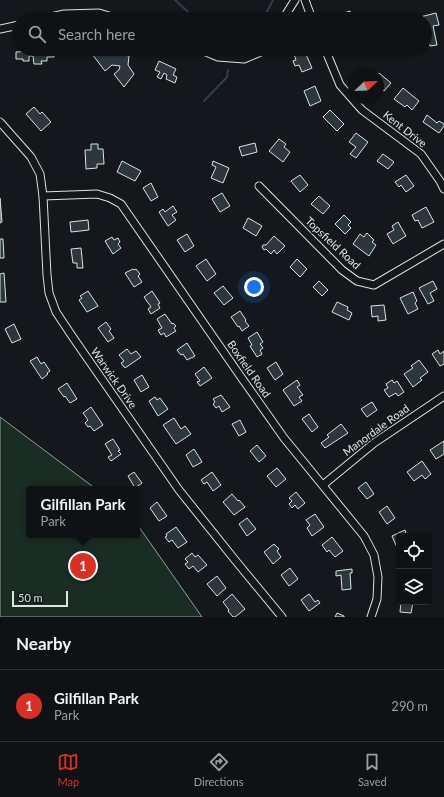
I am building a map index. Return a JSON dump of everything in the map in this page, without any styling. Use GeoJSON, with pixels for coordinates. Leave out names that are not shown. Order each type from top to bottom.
{"type":"FeatureCollection","features":[{"type":"Feature","properties":{"kind":"street"},"geometry":{"type":"LineString","coordinates":[[287,12],[295,0]]}},
{"type":"Feature","properties":{"kind":"street"},"geometry":{"type":"LineString","coordinates":[[304,0],[309,12]]}},
{"type":"Feature","properties":{"kind":"street"},"geometry":{"type":"LineString","coordinates":[[0,29],[12,26]]}},
{"type":"Feature","properties":{"kind":"street"},"geometry":{"type":"LineString","coordinates":[[216,56],[244,58],[249,56]]}},
{"type":"Feature","properties":{"kind":"street","name":"Kent Drive"},"geometry":{"type":"LineString","coordinates":[[328,56],[340,85],[362,110],[421,154],[444,189]]}},
{"type":"Feature","properties":{"kind":"street","name":"Warwick Drive"},"geometry":{"type":"LineString","coordinates":[[0,122],[31,157],[40,174],[43,196],[49,293],[56,312],[179,490],[282,617]]}},
{"type":"Feature","properties":{"kind":"street","name":"Topsfield Road"},"geometry":{"type":"LineString","coordinates":[[258,186],[342,270],[357,281],[374,285],[444,244]]}},
{"type":"Feature","properties":{"kind":"street","name":"Boxfield Road"},"geometry":{"type":"LineString","coordinates":[[43,196],[97,194],[110,198],[121,204],[284,438],[364,536],[374,555],[378,577],[376,599],[371,617]]}},
{"type":"Feature","properties":{"kind":"street","name":"Manordale Road"},"geometry":{"type":"LineString","coordinates":[[323,485],[374,443],[444,396]]}},
{"type":"Feature","properties":{"kind":"green space"},"geometry":{"type":"Polygon","coordinates":[[[0,417],[92,486],[26,486],[26,538],[140,538],[140,528],[202,617],[0,617],[0,417]]]}},
{"type":"Feature","properties":{"kind":"building"},"geometry":{"type":"Polygon","coordinates":[[[436,13],[439,25],[433,26],[437,45],[432,46],[432,14],[436,13]]]}},
{"type":"Feature","properties":{"kind":"building"},"geometry":{"type":"Polygon","coordinates":[[[16,56],[29,56],[29,61],[16,59],[16,56]]]}},
{"type":"Feature","properties":{"kind":"building"},"geometry":{"type":"Polygon","coordinates":[[[33,56],[54,56],[47,57],[47,61],[41,61],[42,64],[34,64],[33,56]]]}},
{"type":"Feature","properties":{"kind":"building"},"geometry":{"type":"Polygon","coordinates":[[[94,56],[129,56],[128,65],[134,74],[124,87],[114,74],[119,70],[120,66],[112,65],[105,71],[94,56]]]}},
{"type":"Feature","properties":{"kind":"building"},"geometry":{"type":"Polygon","coordinates":[[[295,56],[307,56],[312,68],[302,72],[299,65],[295,66],[293,61],[296,60],[295,56]]]}},
{"type":"Feature","properties":{"kind":"building"},"geometry":{"type":"Polygon","coordinates":[[[159,61],[176,69],[173,75],[177,77],[175,83],[166,79],[167,75],[164,73],[161,79],[157,77],[160,72],[155,70],[159,61]]]}},
{"type":"Feature","properties":{"kind":"building"},"geometry":{"type":"Polygon","coordinates":[[[384,77],[391,83],[384,91],[384,77]]]}},
{"type":"Feature","properties":{"kind":"building"},"geometry":{"type":"Polygon","coordinates":[[[315,86],[321,101],[310,106],[304,91],[315,86]]]}},
{"type":"Feature","properties":{"kind":"building"},"geometry":{"type":"Polygon","coordinates":[[[403,88],[419,101],[412,110],[407,105],[405,107],[394,99],[403,88]]]}},
{"type":"Feature","properties":{"kind":"building"},"geometry":{"type":"Polygon","coordinates":[[[34,107],[40,114],[42,112],[51,122],[41,131],[26,114],[34,107]]]}},
{"type":"Feature","properties":{"kind":"building"},"geometry":{"type":"Polygon","coordinates":[[[330,110],[344,124],[337,131],[323,117],[330,110]]]}},
{"type":"Feature","properties":{"kind":"building"},"geometry":{"type":"Polygon","coordinates":[[[427,115],[437,123],[439,121],[444,124],[439,133],[423,122],[427,115]]]}},
{"type":"Feature","properties":{"kind":"building"},"geometry":{"type":"Polygon","coordinates":[[[356,133],[368,142],[356,158],[350,154],[356,147],[349,142],[356,133]]]}},
{"type":"Feature","properties":{"kind":"building"},"geometry":{"type":"Polygon","coordinates":[[[279,139],[286,144],[284,147],[290,152],[283,162],[269,151],[279,139]]]}},
{"type":"Feature","properties":{"kind":"building"},"geometry":{"type":"Polygon","coordinates":[[[255,143],[257,152],[242,156],[239,147],[255,143]]]}},
{"type":"Feature","properties":{"kind":"building"},"geometry":{"type":"Polygon","coordinates":[[[91,144],[98,144],[98,149],[103,149],[104,164],[97,164],[97,168],[86,169],[85,150],[91,150],[91,144]]]}},
{"type":"Feature","properties":{"kind":"building"},"geometry":{"type":"Polygon","coordinates":[[[383,154],[394,162],[388,169],[377,161],[383,154]]]}},
{"type":"Feature","properties":{"kind":"building"},"geometry":{"type":"Polygon","coordinates":[[[122,161],[141,171],[135,181],[117,172],[122,161]]]}},
{"type":"Feature","properties":{"kind":"building"},"geometry":{"type":"Polygon","coordinates":[[[213,161],[229,168],[223,183],[211,178],[216,167],[212,165],[213,161]]]}},
{"type":"Feature","properties":{"kind":"building"},"geometry":{"type":"Polygon","coordinates":[[[300,175],[308,185],[300,192],[291,181],[300,175]]]}},
{"type":"Feature","properties":{"kind":"building"},"geometry":{"type":"Polygon","coordinates":[[[406,175],[414,186],[406,192],[401,185],[399,187],[395,182],[406,175]]]}},
{"type":"Feature","properties":{"kind":"building"},"geometry":{"type":"Polygon","coordinates":[[[151,183],[158,197],[151,201],[143,188],[151,183]]]}},
{"type":"Feature","properties":{"kind":"building"},"geometry":{"type":"Polygon","coordinates":[[[222,193],[230,206],[220,212],[212,199],[222,193]]]}},
{"type":"Feature","properties":{"kind":"building"},"geometry":{"type":"Polygon","coordinates":[[[319,196],[330,206],[323,214],[311,204],[319,196]]]}},
{"type":"Feature","properties":{"kind":"building"},"geometry":{"type":"Polygon","coordinates":[[[0,198],[2,222],[0,223],[0,198]]]}},
{"type":"Feature","properties":{"kind":"building"},"geometry":{"type":"Polygon","coordinates":[[[173,206],[177,212],[172,215],[176,220],[168,226],[159,212],[163,209],[165,212],[173,206]]]}},
{"type":"Feature","properties":{"kind":"building"},"geometry":{"type":"Polygon","coordinates":[[[426,207],[434,222],[422,228],[418,220],[415,221],[412,215],[426,207]]]}},
{"type":"Feature","properties":{"kind":"building"},"geometry":{"type":"Polygon","coordinates":[[[344,215],[351,222],[348,225],[351,228],[345,234],[335,224],[344,215]]]}},
{"type":"Feature","properties":{"kind":"building"},"geometry":{"type":"Polygon","coordinates":[[[248,218],[262,226],[256,236],[243,228],[248,218]]]}},
{"type":"Feature","properties":{"kind":"building"},"geometry":{"type":"Polygon","coordinates":[[[88,220],[89,230],[71,232],[70,222],[88,220]]]}},
{"type":"Feature","properties":{"kind":"building"},"geometry":{"type":"Polygon","coordinates":[[[398,222],[406,236],[393,244],[387,234],[394,230],[392,226],[398,222]]]}},
{"type":"Feature","properties":{"kind":"building"},"geometry":{"type":"Polygon","coordinates":[[[367,233],[374,240],[372,242],[376,245],[369,256],[353,244],[360,234],[364,237],[367,233]]]}},
{"type":"Feature","properties":{"kind":"building"},"geometry":{"type":"Polygon","coordinates":[[[187,234],[194,246],[185,252],[177,240],[187,234]]]}},
{"type":"Feature","properties":{"kind":"building"},"geometry":{"type":"Polygon","coordinates":[[[274,236],[285,246],[277,254],[274,250],[271,254],[262,247],[263,245],[266,245],[274,236]]]}},
{"type":"Feature","properties":{"kind":"building"},"geometry":{"type":"Polygon","coordinates":[[[112,237],[114,240],[118,238],[120,242],[118,244],[121,248],[113,254],[105,241],[112,237]]]}},
{"type":"Feature","properties":{"kind":"building"},"geometry":{"type":"Polygon","coordinates":[[[0,239],[3,239],[4,258],[0,258],[0,239]]]}},
{"type":"Feature","properties":{"kind":"building"},"geometry":{"type":"Polygon","coordinates":[[[81,248],[83,268],[77,268],[77,263],[73,263],[71,249],[81,248]]]}},
{"type":"Feature","properties":{"kind":"building"},"geometry":{"type":"Polygon","coordinates":[[[206,259],[216,274],[207,281],[196,266],[206,259]]]}},
{"type":"Feature","properties":{"kind":"building"},"geometry":{"type":"Polygon","coordinates":[[[297,259],[307,269],[300,277],[290,267],[297,259]]]}},
{"type":"Feature","properties":{"kind":"building"},"geometry":{"type":"Polygon","coordinates":[[[136,269],[140,274],[138,276],[142,282],[134,287],[125,273],[136,269]]]}},
{"type":"Feature","properties":{"kind":"building"},"geometry":{"type":"Polygon","coordinates":[[[4,273],[6,302],[0,302],[0,274],[4,273]]]}},
{"type":"Feature","properties":{"kind":"building"},"geometry":{"type":"Polygon","coordinates":[[[319,281],[328,290],[322,296],[313,287],[319,281]]]}},
{"type":"Feature","properties":{"kind":"building"},"geometry":{"type":"Polygon","coordinates":[[[433,281],[437,289],[430,293],[434,301],[428,304],[419,288],[433,281]]]}},
{"type":"Feature","properties":{"kind":"building"},"geometry":{"type":"Polygon","coordinates":[[[223,286],[233,298],[224,305],[214,293],[223,286]]]}},
{"type":"Feature","properties":{"kind":"building"},"geometry":{"type":"Polygon","coordinates":[[[88,291],[98,306],[87,312],[79,300],[82,298],[80,296],[88,291]]]}},
{"type":"Feature","properties":{"kind":"building"},"geometry":{"type":"Polygon","coordinates":[[[152,291],[160,303],[158,304],[160,308],[151,314],[148,309],[151,307],[144,297],[152,291]]]}},
{"type":"Feature","properties":{"kind":"building"},"geometry":{"type":"Polygon","coordinates":[[[413,292],[417,301],[415,303],[418,309],[408,314],[400,298],[413,292]]]}},
{"type":"Feature","properties":{"kind":"building"},"geometry":{"type":"Polygon","coordinates":[[[337,302],[348,307],[347,310],[352,313],[349,320],[332,312],[337,302]]]}},
{"type":"Feature","properties":{"kind":"building"},"geometry":{"type":"Polygon","coordinates":[[[384,305],[386,320],[378,321],[378,316],[372,317],[371,306],[384,305]]]}},
{"type":"Feature","properties":{"kind":"building"},"geometry":{"type":"Polygon","coordinates":[[[240,311],[249,326],[242,331],[231,317],[240,311]]]}},
{"type":"Feature","properties":{"kind":"building"},"geometry":{"type":"Polygon","coordinates":[[[165,314],[172,324],[173,323],[176,326],[174,328],[176,331],[166,337],[164,333],[161,335],[158,330],[162,328],[157,319],[165,314]]]}},
{"type":"Feature","properties":{"kind":"building"},"geometry":{"type":"Polygon","coordinates":[[[106,322],[111,329],[109,331],[114,338],[108,342],[98,328],[106,322]]]}},
{"type":"Feature","properties":{"kind":"building"},"geometry":{"type":"Polygon","coordinates":[[[14,324],[21,339],[12,343],[5,329],[14,324]]]}},
{"type":"Feature","properties":{"kind":"building"},"geometry":{"type":"Polygon","coordinates":[[[257,332],[263,342],[260,344],[263,348],[260,350],[262,354],[257,357],[250,346],[252,345],[248,338],[257,332]]]}},
{"type":"Feature","properties":{"kind":"building"},"geometry":{"type":"Polygon","coordinates":[[[187,343],[195,356],[187,360],[183,354],[181,355],[177,350],[187,343]]]}},
{"type":"Feature","properties":{"kind":"building"},"geometry":{"type":"Polygon","coordinates":[[[127,349],[131,354],[136,351],[141,357],[125,368],[121,363],[124,361],[119,355],[127,349]]]}},
{"type":"Feature","properties":{"kind":"building"},"geometry":{"type":"Polygon","coordinates":[[[438,350],[440,354],[444,351],[444,364],[440,366],[432,354],[438,350]]]}},
{"type":"Feature","properties":{"kind":"building"},"geometry":{"type":"Polygon","coordinates":[[[37,357],[41,364],[44,362],[50,371],[42,379],[30,361],[37,357]]]}},
{"type":"Feature","properties":{"kind":"building"},"geometry":{"type":"Polygon","coordinates":[[[419,360],[428,372],[420,378],[422,380],[413,387],[404,374],[413,368],[411,366],[419,360]]]}},
{"type":"Feature","properties":{"kind":"building"},"geometry":{"type":"Polygon","coordinates":[[[276,362],[283,374],[275,380],[267,368],[276,362]]]}},
{"type":"Feature","properties":{"kind":"building"},"geometry":{"type":"Polygon","coordinates":[[[204,367],[212,378],[200,386],[197,382],[200,381],[195,374],[204,367]]]}},
{"type":"Feature","properties":{"kind":"building"},"geometry":{"type":"Polygon","coordinates":[[[142,375],[149,387],[141,392],[134,380],[142,375]]]}},
{"type":"Feature","properties":{"kind":"building"},"geometry":{"type":"Polygon","coordinates":[[[297,380],[300,385],[297,387],[303,395],[299,397],[302,401],[294,406],[283,390],[297,380]]]}},
{"type":"Feature","properties":{"kind":"building"},"geometry":{"type":"Polygon","coordinates":[[[392,380],[394,383],[397,381],[404,392],[398,396],[396,393],[389,397],[384,390],[388,388],[386,384],[392,380]]]}},
{"type":"Feature","properties":{"kind":"building"},"geometry":{"type":"Polygon","coordinates":[[[67,383],[77,399],[70,403],[58,389],[67,383]]]}},
{"type":"Feature","properties":{"kind":"building"},"geometry":{"type":"Polygon","coordinates":[[[221,395],[230,407],[222,412],[219,406],[216,408],[213,404],[215,402],[213,399],[221,395]]]}},
{"type":"Feature","properties":{"kind":"building"},"geometry":{"type":"Polygon","coordinates":[[[155,397],[157,400],[160,398],[168,409],[158,416],[149,401],[155,397]]]}},
{"type":"Feature","properties":{"kind":"building"},"geometry":{"type":"Polygon","coordinates":[[[372,402],[377,410],[367,417],[361,409],[372,402]]]}},
{"type":"Feature","properties":{"kind":"building"},"geometry":{"type":"Polygon","coordinates":[[[91,407],[103,425],[94,431],[85,423],[88,420],[83,413],[91,407]]]}},
{"type":"Feature","properties":{"kind":"building"},"geometry":{"type":"Polygon","coordinates":[[[309,414],[318,427],[312,432],[302,419],[309,414]]]}},
{"type":"Feature","properties":{"kind":"building"},"geometry":{"type":"Polygon","coordinates":[[[174,418],[181,429],[185,426],[191,434],[176,444],[163,425],[174,418]]]}},
{"type":"Feature","properties":{"kind":"building"},"geometry":{"type":"Polygon","coordinates":[[[240,420],[246,432],[239,436],[232,424],[240,420]]]}},
{"type":"Feature","properties":{"kind":"building"},"geometry":{"type":"Polygon","coordinates":[[[341,424],[348,433],[325,448],[321,443],[329,437],[327,435],[341,424]]]}},
{"type":"Feature","properties":{"kind":"building"},"geometry":{"type":"Polygon","coordinates":[[[113,439],[120,450],[118,451],[121,454],[111,461],[108,457],[112,455],[105,444],[113,439]]]}},
{"type":"Feature","properties":{"kind":"building"},"geometry":{"type":"Polygon","coordinates":[[[444,441],[444,454],[436,459],[430,450],[444,441]]]}},
{"type":"Feature","properties":{"kind":"building"},"geometry":{"type":"Polygon","coordinates":[[[257,445],[266,456],[259,462],[250,451],[257,445]]]}},
{"type":"Feature","properties":{"kind":"building"},"geometry":{"type":"Polygon","coordinates":[[[194,449],[202,462],[193,467],[186,455],[194,449]]]}},
{"type":"Feature","properties":{"kind":"building"},"geometry":{"type":"Polygon","coordinates":[[[422,461],[431,474],[425,479],[422,475],[414,481],[407,472],[422,461]]]}},
{"type":"Feature","properties":{"kind":"building"},"geometry":{"type":"Polygon","coordinates":[[[277,468],[286,479],[276,487],[267,476],[277,468]]]}},
{"type":"Feature","properties":{"kind":"building"},"geometry":{"type":"Polygon","coordinates":[[[134,472],[142,483],[138,486],[134,486],[128,476],[134,472]]]}},
{"type":"Feature","properties":{"kind":"building"},"geometry":{"type":"Polygon","coordinates":[[[212,472],[221,485],[213,491],[207,482],[204,484],[201,480],[212,472]]]}},
{"type":"Feature","properties":{"kind":"building"},"geometry":{"type":"Polygon","coordinates":[[[366,482],[374,494],[367,499],[358,488],[366,482]]]}},
{"type":"Feature","properties":{"kind":"building"},"geometry":{"type":"Polygon","coordinates":[[[296,492],[305,503],[298,509],[295,505],[292,508],[289,504],[292,501],[289,498],[296,492]]]}},
{"type":"Feature","properties":{"kind":"building"},"geometry":{"type":"Polygon","coordinates":[[[232,494],[245,507],[234,515],[223,502],[232,494]]]}},
{"type":"Feature","properties":{"kind":"building"},"geometry":{"type":"Polygon","coordinates":[[[157,502],[167,516],[159,521],[150,508],[157,502]]]}},
{"type":"Feature","properties":{"kind":"building"},"geometry":{"type":"Polygon","coordinates":[[[387,506],[395,518],[387,524],[379,512],[387,506]]]}},
{"type":"Feature","properties":{"kind":"building"},"geometry":{"type":"Polygon","coordinates":[[[315,514],[324,527],[312,536],[307,528],[310,525],[306,520],[315,514]]]}},
{"type":"Feature","properties":{"kind":"building"},"geometry":{"type":"Polygon","coordinates":[[[247,518],[256,529],[247,536],[239,524],[247,518]]]}},
{"type":"Feature","properties":{"kind":"building"},"geometry":{"type":"Polygon","coordinates":[[[176,527],[187,542],[178,548],[172,540],[169,542],[165,537],[167,536],[166,534],[176,527]]]}},
{"type":"Feature","properties":{"kind":"building"},"geometry":{"type":"Polygon","coordinates":[[[405,530],[406,533],[398,533],[405,530]]]}},
{"type":"Feature","properties":{"kind":"building"},"geometry":{"type":"Polygon","coordinates":[[[396,534],[396,545],[392,536],[396,534]]]}},
{"type":"Feature","properties":{"kind":"building"},"geometry":{"type":"Polygon","coordinates":[[[332,537],[343,551],[335,557],[329,550],[327,552],[322,545],[332,537]]]}},
{"type":"Feature","properties":{"kind":"building"},"geometry":{"type":"Polygon","coordinates":[[[274,544],[279,549],[277,551],[281,557],[273,564],[264,552],[274,544]]]}},
{"type":"Feature","properties":{"kind":"building"},"geometry":{"type":"Polygon","coordinates":[[[192,553],[195,557],[198,555],[207,565],[198,572],[193,566],[189,569],[185,564],[188,562],[185,559],[192,553]]]}},
{"type":"Feature","properties":{"kind":"building"},"geometry":{"type":"Polygon","coordinates":[[[290,568],[298,579],[289,586],[281,575],[290,568]]]}},
{"type":"Feature","properties":{"kind":"building"},"geometry":{"type":"Polygon","coordinates":[[[352,569],[352,573],[350,573],[351,589],[342,590],[341,575],[336,576],[336,571],[352,569]]]}},
{"type":"Feature","properties":{"kind":"building"},"geometry":{"type":"Polygon","coordinates":[[[217,576],[226,588],[217,596],[207,584],[217,576]]]}},
{"type":"Feature","properties":{"kind":"building"},"geometry":{"type":"Polygon","coordinates":[[[232,594],[245,609],[235,617],[233,617],[228,611],[229,610],[223,602],[232,594]]]}},
{"type":"Feature","properties":{"kind":"building"},"geometry":{"type":"Polygon","coordinates":[[[309,594],[315,602],[318,600],[320,603],[309,611],[301,600],[309,594]]]}},
{"type":"Feature","properties":{"kind":"building"},"geometry":{"type":"Polygon","coordinates":[[[401,605],[412,605],[411,613],[400,612],[401,605]]]}},
{"type":"Feature","properties":{"kind":"building"},"geometry":{"type":"Polygon","coordinates":[[[337,613],[344,616],[344,617],[335,617],[337,613]]]}},
{"type":"Feature","properties":{"kind":"waterway"},"geometry":{"type":"LineString","coordinates":[[175,0],[188,12]]}},
{"type":"Feature","properties":{"kind":"waterway"},"geometry":{"type":"LineString","coordinates":[[267,12],[273,0]]}},
{"type":"Feature","properties":{"kind":"waterway"},"geometry":{"type":"LineString","coordinates":[[204,101],[227,77],[228,70]]}},
{"type":"Feature","properties":{"kind":"place","name":"Gilfillan Park"},"geometry":{"type":"Point","coordinates":[83,566]}}]}
